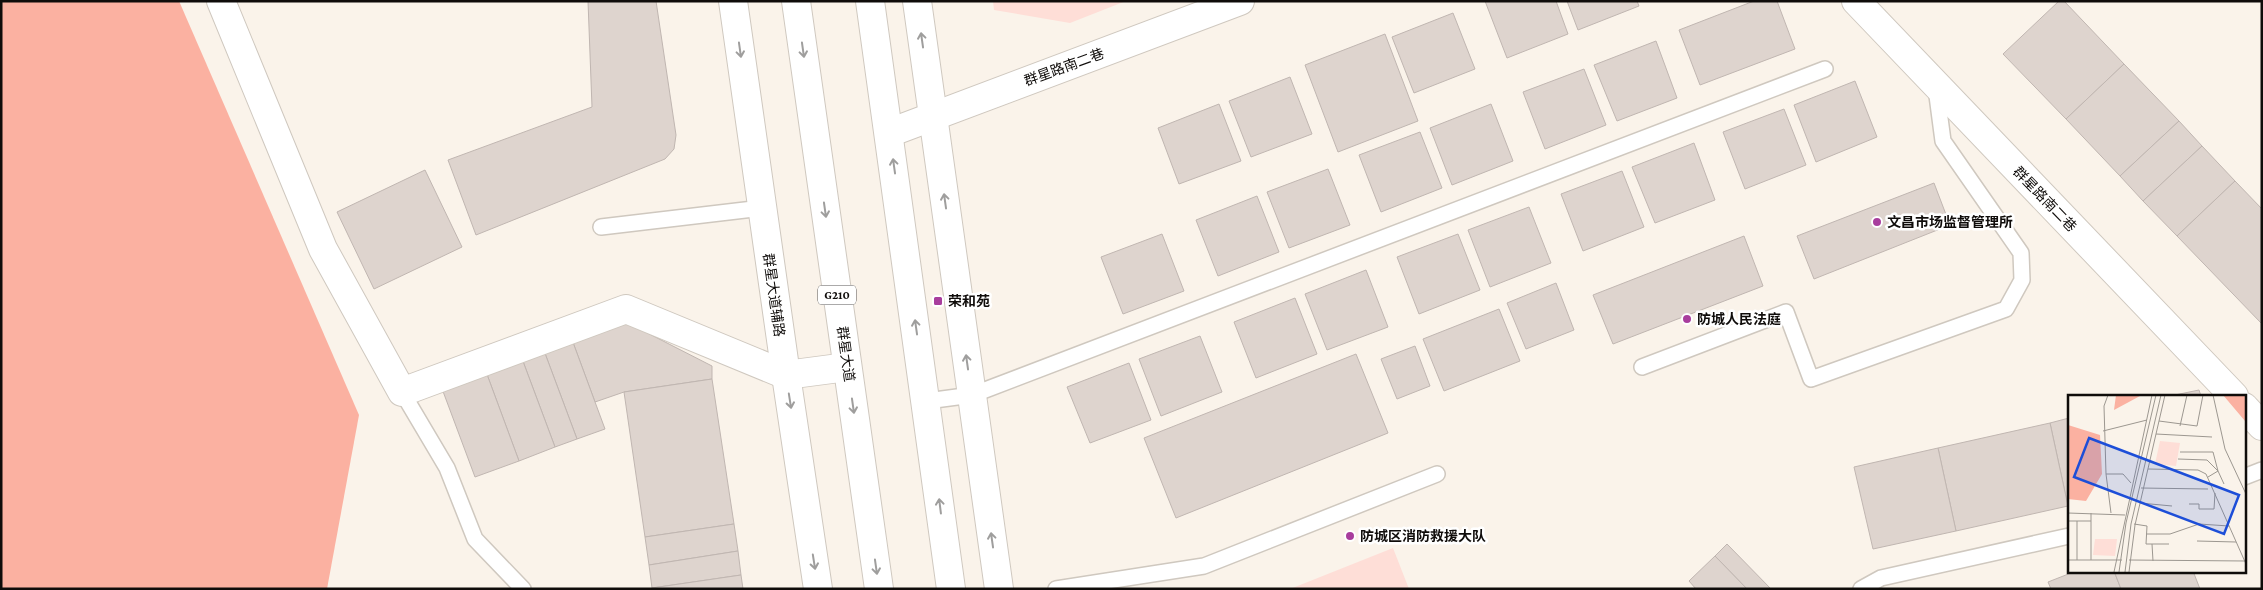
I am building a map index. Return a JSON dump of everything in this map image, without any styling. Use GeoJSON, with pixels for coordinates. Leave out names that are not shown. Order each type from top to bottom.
{"type":"FeatureCollection","features":[{"type":"Feature","properties":{"kind":"main road"},"geometry":{"type":"LineString","coordinates":[[221,1],[323,249],[402,392],[626,309],[786,375],[847,367]]}},
{"type":"Feature","properties":{"kind":"main road","name":"群星大道辅路"},"geometry":{"type":"LineString","coordinates":[[733,1],[818,589]]}},
{"type":"Feature","properties":{"kind":"main road","name":"群星大道"},"geometry":{"type":"LineString","coordinates":[[796,1],[879,589]]}},
{"type":"Feature","properties":{"kind":"main road"},"geometry":{"type":"LineString","coordinates":[[870,1],[927,400],[951,589]]}},
{"type":"Feature","properties":{"kind":"main road"},"geometry":{"type":"LineString","coordinates":[[917,1],[999,589]]}},
{"type":"Feature","properties":{"kind":"main road","name":"群星路南二巷"},"geometry":{"type":"LineString","coordinates":[[889,132],[1240,1]]}},
{"type":"Feature","properties":{"kind":"main road","name":"群星路南二巷"},"geometry":{"type":"LineString","coordinates":[[1856,1],[2233,395]]}},
{"type":"Feature","properties":{"kind":"main road"},"geometry":{"type":"LineString","coordinates":[[2246,409],[2262,426]]}},
{"type":"Feature","properties":{"kind":"lane"},"geometry":{"type":"LineString","coordinates":[[927,400],[972,395],[1825,69]]}},
{"type":"Feature","properties":{"kind":"lane"},"geometry":{"type":"LineString","coordinates":[[1642,367],[1786,312],[1811,380],[2006,309],[2022,280],[2020,253],[1943,141],[1936,84]]}},
{"type":"Feature","properties":{"kind":"lane"},"geometry":{"type":"LineString","coordinates":[[601,226],[762,208]]}},
{"type":"Feature","properties":{"kind":"lane"},"geometry":{"type":"LineString","coordinates":[[402,392],[447,468],[475,539],[523,589]]}},
{"type":"Feature","properties":{"kind":"lane"},"geometry":{"type":"LineString","coordinates":[[2246,476],[2262,470]]}},
{"type":"Feature","properties":{"kind":"lane"},"geometry":{"type":"LineString","coordinates":[[1056,589],[1204,566],[1436,474]]}},
{"type":"Feature","properties":{"kind":"lane"},"geometry":{"type":"LineString","coordinates":[[1861,589],[1881,578],[2068,536]]}},
{"type":"Feature","properties":{"kind":"shaded area"},"geometry":{"type":"Polygon","coordinates":[[[1,1],[179,1],[359,415],[327,589],[1,589],[1,1]]]}},
{"type":"Feature","properties":{"kind":"shaded area"},"geometry":{"type":"Polygon","coordinates":[[[993,1],[1126,1],[1070,23],[994,10],[993,1]]]}},
{"type":"Feature","properties":{"kind":"shaded area"},"geometry":{"type":"Polygon","coordinates":[[[1393,548],[1409,589],[1290,589],[1393,548]]]}},
{"type":"Feature","properties":{"kind":"building"},"geometry":{"type":"Polygon","coordinates":[[[588,1],[656,1],[676,135],[674,149],[665,159],[476,235],[448,160],[592,107],[588,1]]]}},
{"type":"Feature","properties":{"kind":"building"},"geometry":{"type":"Polygon","coordinates":[[[1485,1],[1556,1],[1568,34],[1507,58],[1485,1]]]}},
{"type":"Feature","properties":{"kind":"building"},"geometry":{"type":"Polygon","coordinates":[[[1567,1],[1637,1],[1639,6],[1578,30],[1567,1]]]}},
{"type":"Feature","properties":{"kind":"building"},"geometry":{"type":"Polygon","coordinates":[[[1754,1],[1777,1],[1795,49],[1700,85],[1679,30],[1754,1]]]}},
{"type":"Feature","properties":{"kind":"building"},"geometry":{"type":"Polygon","coordinates":[[[2059,1],[2064,1],[2124,64],[2066,119],[2003,54],[2059,1]]]}},
{"type":"Feature","properties":{"kind":"building"},"geometry":{"type":"Polygon","coordinates":[[[1453,13],[1475,69],[1414,93],[1392,37],[1453,13]]]}},
{"type":"Feature","properties":{"kind":"building"},"geometry":{"type":"Polygon","coordinates":[[[1385,34],[1418,121],[1338,152],[1305,65],[1385,34]]]}},
{"type":"Feature","properties":{"kind":"building"},"geometry":{"type":"Polygon","coordinates":[[[1656,41],[1677,98],[1617,121],[1594,65],[1656,41]]]}},
{"type":"Feature","properties":{"kind":"building"},"geometry":{"type":"Polygon","coordinates":[[[2124,64],[2179,121],[2120,176],[2066,119],[2124,64]]]}},
{"type":"Feature","properties":{"kind":"building"},"geometry":{"type":"Polygon","coordinates":[[[1584,69],[1606,125],[1545,149],[1523,92],[1584,69]]]}},
{"type":"Feature","properties":{"kind":"building"},"geometry":{"type":"Polygon","coordinates":[[[1290,77],[1312,134],[1251,157],[1229,101],[1290,77]]]}},
{"type":"Feature","properties":{"kind":"building"},"geometry":{"type":"Polygon","coordinates":[[[1855,81],[1877,137],[1816,162],[1794,105],[1855,81]]]}},
{"type":"Feature","properties":{"kind":"building"},"geometry":{"type":"Polygon","coordinates":[[[1219,104],[1241,161],[1179,184],[1158,128],[1219,104]]]}},
{"type":"Feature","properties":{"kind":"building"},"geometry":{"type":"Polygon","coordinates":[[[1491,104],[1513,161],[1452,185],[1430,128],[1491,104]]]}},
{"type":"Feature","properties":{"kind":"building"},"geometry":{"type":"Polygon","coordinates":[[[1784,109],[1806,165],[1745,189],[1723,132],[1784,109]]]}},
{"type":"Feature","properties":{"kind":"building"},"geometry":{"type":"Polygon","coordinates":[[[2179,121],[2202,146],[2143,201],[2120,176],[2179,121]]]}},
{"type":"Feature","properties":{"kind":"building"},"geometry":{"type":"Polygon","coordinates":[[[1420,132],[1442,188],[1381,212],[1359,155],[1420,132]]]}},
{"type":"Feature","properties":{"kind":"building"},"geometry":{"type":"Polygon","coordinates":[[[1694,143],[1715,200],[1655,223],[1632,167],[1694,143]]]}},
{"type":"Feature","properties":{"kind":"building"},"geometry":{"type":"Polygon","coordinates":[[[2202,146],[2235,181],[2177,236],[2143,201],[2202,146]]]}},
{"type":"Feature","properties":{"kind":"building"},"geometry":{"type":"Polygon","coordinates":[[[1328,169],[1350,225],[1289,248],[1267,192],[1328,169]]]}},
{"type":"Feature","properties":{"kind":"building"},"geometry":{"type":"Polygon","coordinates":[[[425,170],[462,247],[374,289],[337,212],[425,170]]]}},
{"type":"Feature","properties":{"kind":"building"},"geometry":{"type":"Polygon","coordinates":[[[1622,171],[1644,227],[1583,251],[1561,194],[1622,171]]]}},
{"type":"Feature","properties":{"kind":"building"},"geometry":{"type":"Polygon","coordinates":[[[2235,181],[2262,209],[2262,324],[2177,236],[2235,181]]]}},
{"type":"Feature","properties":{"kind":"building"},"geometry":{"type":"Polygon","coordinates":[[[1934,183],[1950,225],[1814,279],[1797,236],[1934,183]]]}},
{"type":"Feature","properties":{"kind":"building"},"geometry":{"type":"Polygon","coordinates":[[[1257,196],[1279,252],[1218,276],[1196,220],[1257,196]]]}},
{"type":"Feature","properties":{"kind":"building"},"geometry":{"type":"Polygon","coordinates":[[[1529,207],[1551,263],[1490,287],[1468,230],[1529,207]]]}},
{"type":"Feature","properties":{"kind":"building"},"geometry":{"type":"Polygon","coordinates":[[[1162,234],[1184,291],[1123,314],[1101,257],[1162,234]]]}},
{"type":"Feature","properties":{"kind":"building"},"geometry":{"type":"Polygon","coordinates":[[[1458,234],[1480,290],[1419,314],[1397,257],[1458,234]]]}},
{"type":"Feature","properties":{"kind":"building"},"geometry":{"type":"Polygon","coordinates":[[[1744,236],[1763,286],[1613,344],[1593,295],[1744,236]]]}},
{"type":"Feature","properties":{"kind":"building"},"geometry":{"type":"Polygon","coordinates":[[[1366,270],[1388,327],[1327,350],[1305,294],[1366,270]]]}},
{"type":"Feature","properties":{"kind":"building"},"geometry":{"type":"Polygon","coordinates":[[[1556,283],[1574,330],[1526,349],[1507,303],[1556,283]]]}},
{"type":"Feature","properties":{"kind":"building"},"geometry":{"type":"Polygon","coordinates":[[[1295,298],[1317,354],[1256,378],[1234,322],[1295,298]]]}},
{"type":"Feature","properties":{"kind":"building"},"geometry":{"type":"Polygon","coordinates":[[[1499,309],[1520,361],[1444,391],[1423,339],[1499,309]]]}},
{"type":"Feature","properties":{"kind":"building"},"geometry":{"type":"Polygon","coordinates":[[[622,320],[712,366],[712,379],[624,392],[595,402],[571,337],[622,320]]]}},
{"type":"Feature","properties":{"kind":"building"},"geometry":{"type":"Polygon","coordinates":[[[1200,336],[1222,392],[1161,416],[1139,359],[1200,336]]]}},
{"type":"Feature","properties":{"kind":"building"},"geometry":{"type":"Polygon","coordinates":[[[571,337],[605,429],[577,439],[543,348],[571,337]]]}},
{"type":"Feature","properties":{"kind":"building"},"geometry":{"type":"Polygon","coordinates":[[[1415,346],[1430,386],[1397,399],[1381,359],[1415,346]]]}},
{"type":"Feature","properties":{"kind":"building"},"geometry":{"type":"Polygon","coordinates":[[[543,348],[577,439],[555,447],[521,356],[543,348]]]}},
{"type":"Feature","properties":{"kind":"building"},"geometry":{"type":"Polygon","coordinates":[[[1356,354],[1388,433],[1176,518],[1144,438],[1356,354]]]}},
{"type":"Feature","properties":{"kind":"building"},"geometry":{"type":"Polygon","coordinates":[[[521,356],[555,447],[519,461],[485,369],[521,356]]]}},
{"type":"Feature","properties":{"kind":"building"},"geometry":{"type":"Polygon","coordinates":[[[1129,363],[1151,420],[1090,443],[1067,387],[1129,363]]]}},
{"type":"Feature","properties":{"kind":"building"},"geometry":{"type":"Polygon","coordinates":[[[485,369],[519,461],[475,477],[441,386],[485,369]]]}},
{"type":"Feature","properties":{"kind":"building"},"geometry":{"type":"Polygon","coordinates":[[[712,379],[734,524],[645,537],[624,392],[712,379]]]}},
{"type":"Feature","properties":{"kind":"building"},"geometry":{"type":"Polygon","coordinates":[[[2199,390],[2201,395],[2175,395],[2199,390]]]}},
{"type":"Feature","properties":{"kind":"building"},"geometry":{"type":"Polygon","coordinates":[[[2068,418],[2068,506],[2050,423],[2068,418]]]}},
{"type":"Feature","properties":{"kind":"building"},"geometry":{"type":"Polygon","coordinates":[[[2050,423],[2068,506],[1956,531],[1938,448],[2050,423]]]}},
{"type":"Feature","properties":{"kind":"building"},"geometry":{"type":"Polygon","coordinates":[[[1938,448],[1956,531],[1873,549],[1854,467],[1938,448]]]}},
{"type":"Feature","properties":{"kind":"building"},"geometry":{"type":"Polygon","coordinates":[[[734,524],[738,551],[649,565],[645,537],[734,524]]]}},
{"type":"Feature","properties":{"kind":"building"},"geometry":{"type":"Polygon","coordinates":[[[1727,544],[1771,589],[1747,589],[1715,556],[1727,544]]]}},
{"type":"Feature","properties":{"kind":"building"},"geometry":{"type":"Polygon","coordinates":[[[738,551],[741,575],[652,588],[649,565],[738,551]]]}},
{"type":"Feature","properties":{"kind":"building"},"geometry":{"type":"Polygon","coordinates":[[[1715,556],[1747,589],[1696,589],[1689,581],[1715,556]]]}},
{"type":"Feature","properties":{"kind":"building"},"geometry":{"type":"Polygon","coordinates":[[[2073,572],[2114,572],[2121,589],[2051,589],[2048,582],[2073,572]]]}},
{"type":"Feature","properties":{"kind":"building"},"geometry":{"type":"Polygon","coordinates":[[[2114,572],[2193,572],[2200,589],[2121,589],[2114,572]]]}},
{"type":"Feature","properties":{"kind":"building"},"geometry":{"type":"Polygon","coordinates":[[[741,575],[743,589],[652,589],[652,588],[741,575]]]}},
{"type":"Feature","properties":{"kind":"place","name":"文昌市场监督管理所"},"geometry":{"type":"Point","coordinates":[1877,222]}},
{"type":"Feature","properties":{"kind":"place","name":"荣和苑"},"geometry":{"type":"Point","coordinates":[938,301]}},
{"type":"Feature","properties":{"kind":"place","name":"防城人民法庭"},"geometry":{"type":"Point","coordinates":[1687,319]}},
{"type":"Feature","properties":{"kind":"place","name":"防城区消防救援大队"},"geometry":{"type":"Point","coordinates":[1350,536]}}]}
